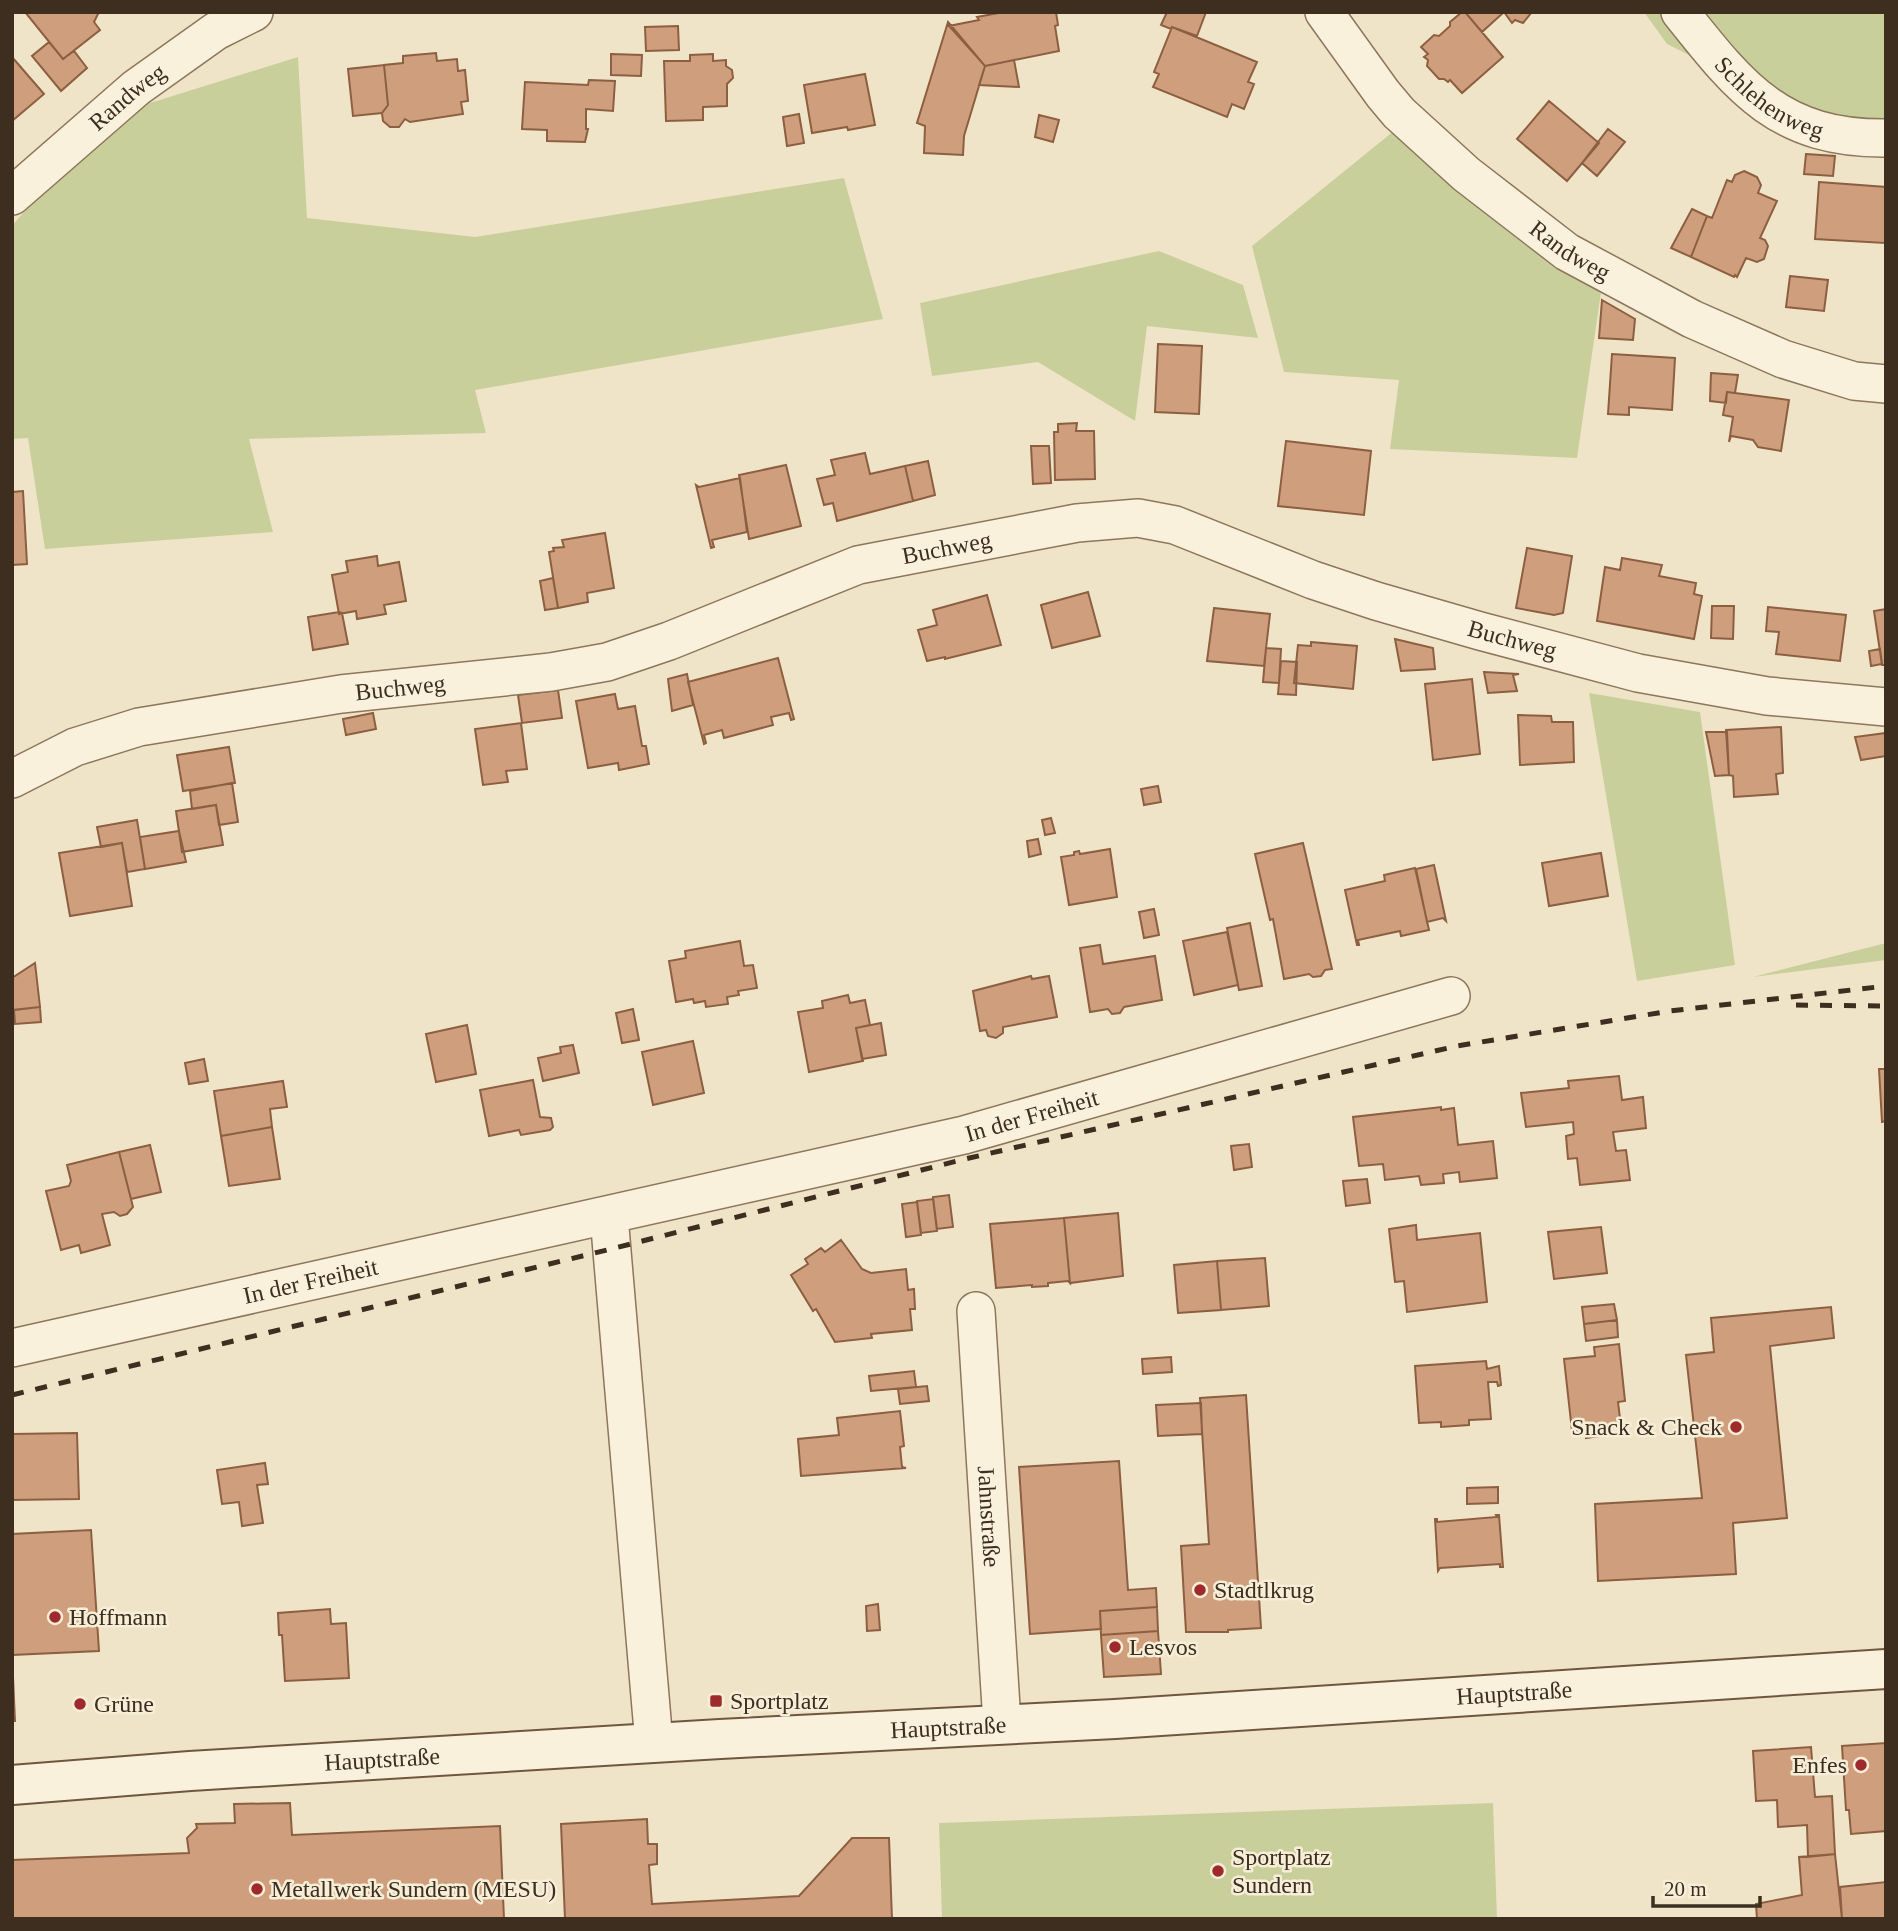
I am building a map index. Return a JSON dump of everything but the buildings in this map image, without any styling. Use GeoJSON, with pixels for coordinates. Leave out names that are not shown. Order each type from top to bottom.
{"type":"FeatureCollection","features":[{"type":"Feature","properties":{"kind":"main road","name":"Hauptstraße"},"geometry":{"type":"LineString","coordinates":[[12,1785],[190,1771],[1002,1723],[1115,1719],[1886,1669]]}},
{"type":"Feature","properties":{"kind":"street","name":"Randweg"},"geometry":{"type":"LineString","coordinates":[[12,195],[136,88],[216,31],[241,16],[254,12]]}},
{"type":"Feature","properties":{"kind":"street","name":"Randweg"},"geometry":{"type":"LineString","coordinates":[[1324,12],[1399,113],[1466,174],[1567,252],[1692,318],[1783,359],[1854,381],[1886,384]]}},
{"type":"Feature","properties":{"kind":"street","name":"Schlehenweg"},"geometry":{"type":"LineString","coordinates":[[1680,12],[1745,90],[1772,109],[1803,125],[1838,136],[1886,138]]}},
{"type":"Feature","properties":{"kind":"street","name":"Buchweg"},"geometry":{"type":"LineString","coordinates":[[12,779],[75,747],[139,727],[341,694],[551,672],[607,662],[669,641],[859,565],[1077,523],[1138,518],[1175,525],[1314,580],[1376,601],[1638,673],[1767,696],[1886,706]]}},
{"type":"Feature","properties":{"kind":"street","name":"In der Freiheit"},"geometry":{"type":"LineString","coordinates":[[12,1348],[964,1135],[1451,996]]}},
{"type":"Feature","properties":{"kind":"street"},"geometry":{"type":"LineString","coordinates":[[609,1216],[654,1743]]}},
{"type":"Feature","properties":{"kind":"street","name":"Jahnstraße"},"geometry":{"type":"LineString","coordinates":[[976,1311],[1002,1723]]}},
{"type":"Feature","properties":{"kind":"green space"},"geometry":{"type":"Polygon","coordinates":[[[1644,12],[1886,12],[1886,131],[1813,117],[1667,44],[1644,12]]]}},
{"type":"Feature","properties":{"kind":"green space"},"geometry":{"type":"Polygon","coordinates":[[[298,57],[307,218],[475,237],[844,178],[883,319],[475,390],[486,433],[249,439],[273,532],[45,549],[28,438],[12,439],[12,226],[102,118],[298,57]]]}},
{"type":"Feature","properties":{"kind":"green space"},"geometry":{"type":"Polygon","coordinates":[[[1395,130],[1571,273],[1601,292],[1577,458],[1390,449],[1399,380],[1284,372],[1252,246],[1395,130]]]}},
{"type":"Feature","properties":{"kind":"green space"},"geometry":{"type":"Polygon","coordinates":[[[1159,251],[1243,285],[1258,338],[1147,326],[1135,421],[1038,362],[932,376],[920,303],[1159,251]]]}},
{"type":"Feature","properties":{"kind":"green space"},"geometry":{"type":"Polygon","coordinates":[[[1589,693],[1700,712],[1735,965],[1637,981],[1589,693]]]}},
{"type":"Feature","properties":{"kind":"green space"},"geometry":{"type":"Polygon","coordinates":[[[1886,943],[1886,960],[1753,977],[1886,943]]]}},
{"type":"Feature","properties":{"kind":"green space","name":"Sportplatz Sundern"},"geometry":{"type":"Polygon","coordinates":[[[1493,1803],[1497,1919],[942,1919],[939,1823],[1493,1803]]]}},
{"type":"Feature","properties":{"kind":"railway"},"geometry":{"type":"LineString","coordinates":[[12,1395],[611,1249],[965,1159],[1457,1046],[1670,1011],[1886,986]]}},
{"type":"Feature","properties":{"kind":"railway"},"geometry":{"type":"LineString","coordinates":[[1796,1005],[1886,1006]]}},
{"type":"Feature","properties":{"kind":"place","name":"Snack & Check"},"geometry":{"type":"Point","coordinates":[1736,1427]}},
{"type":"Feature","properties":{"kind":"place","name":"Stadtlkrug"},"geometry":{"type":"Point","coordinates":[1200,1590]}},
{"type":"Feature","properties":{"kind":"place","name":"Hoffmann"},"geometry":{"type":"Point","coordinates":[55,1617]}},
{"type":"Feature","properties":{"kind":"place","name":"Lesvos"},"geometry":{"type":"Point","coordinates":[1115,1647]}},
{"type":"Feature","properties":{"kind":"place","name":"Sportplatz"},"geometry":{"type":"Point","coordinates":[716,1701]}},
{"type":"Feature","properties":{"kind":"place","name":"Grüne"},"geometry":{"type":"Point","coordinates":[80,1704]}},
{"type":"Feature","properties":{"kind":"place","name":"Enfes"},"geometry":{"type":"Point","coordinates":[1861,1765]}},
{"type":"Feature","properties":{"kind":"place","name":"Sportplatz Sundern"},"geometry":{"type":"Point","coordinates":[1218,1871]}},
{"type":"Feature","properties":{"kind":"place","name":"Metallwerk Sundern (MESU)"},"geometry":{"type":"Point","coordinates":[257,1889]}}]}
